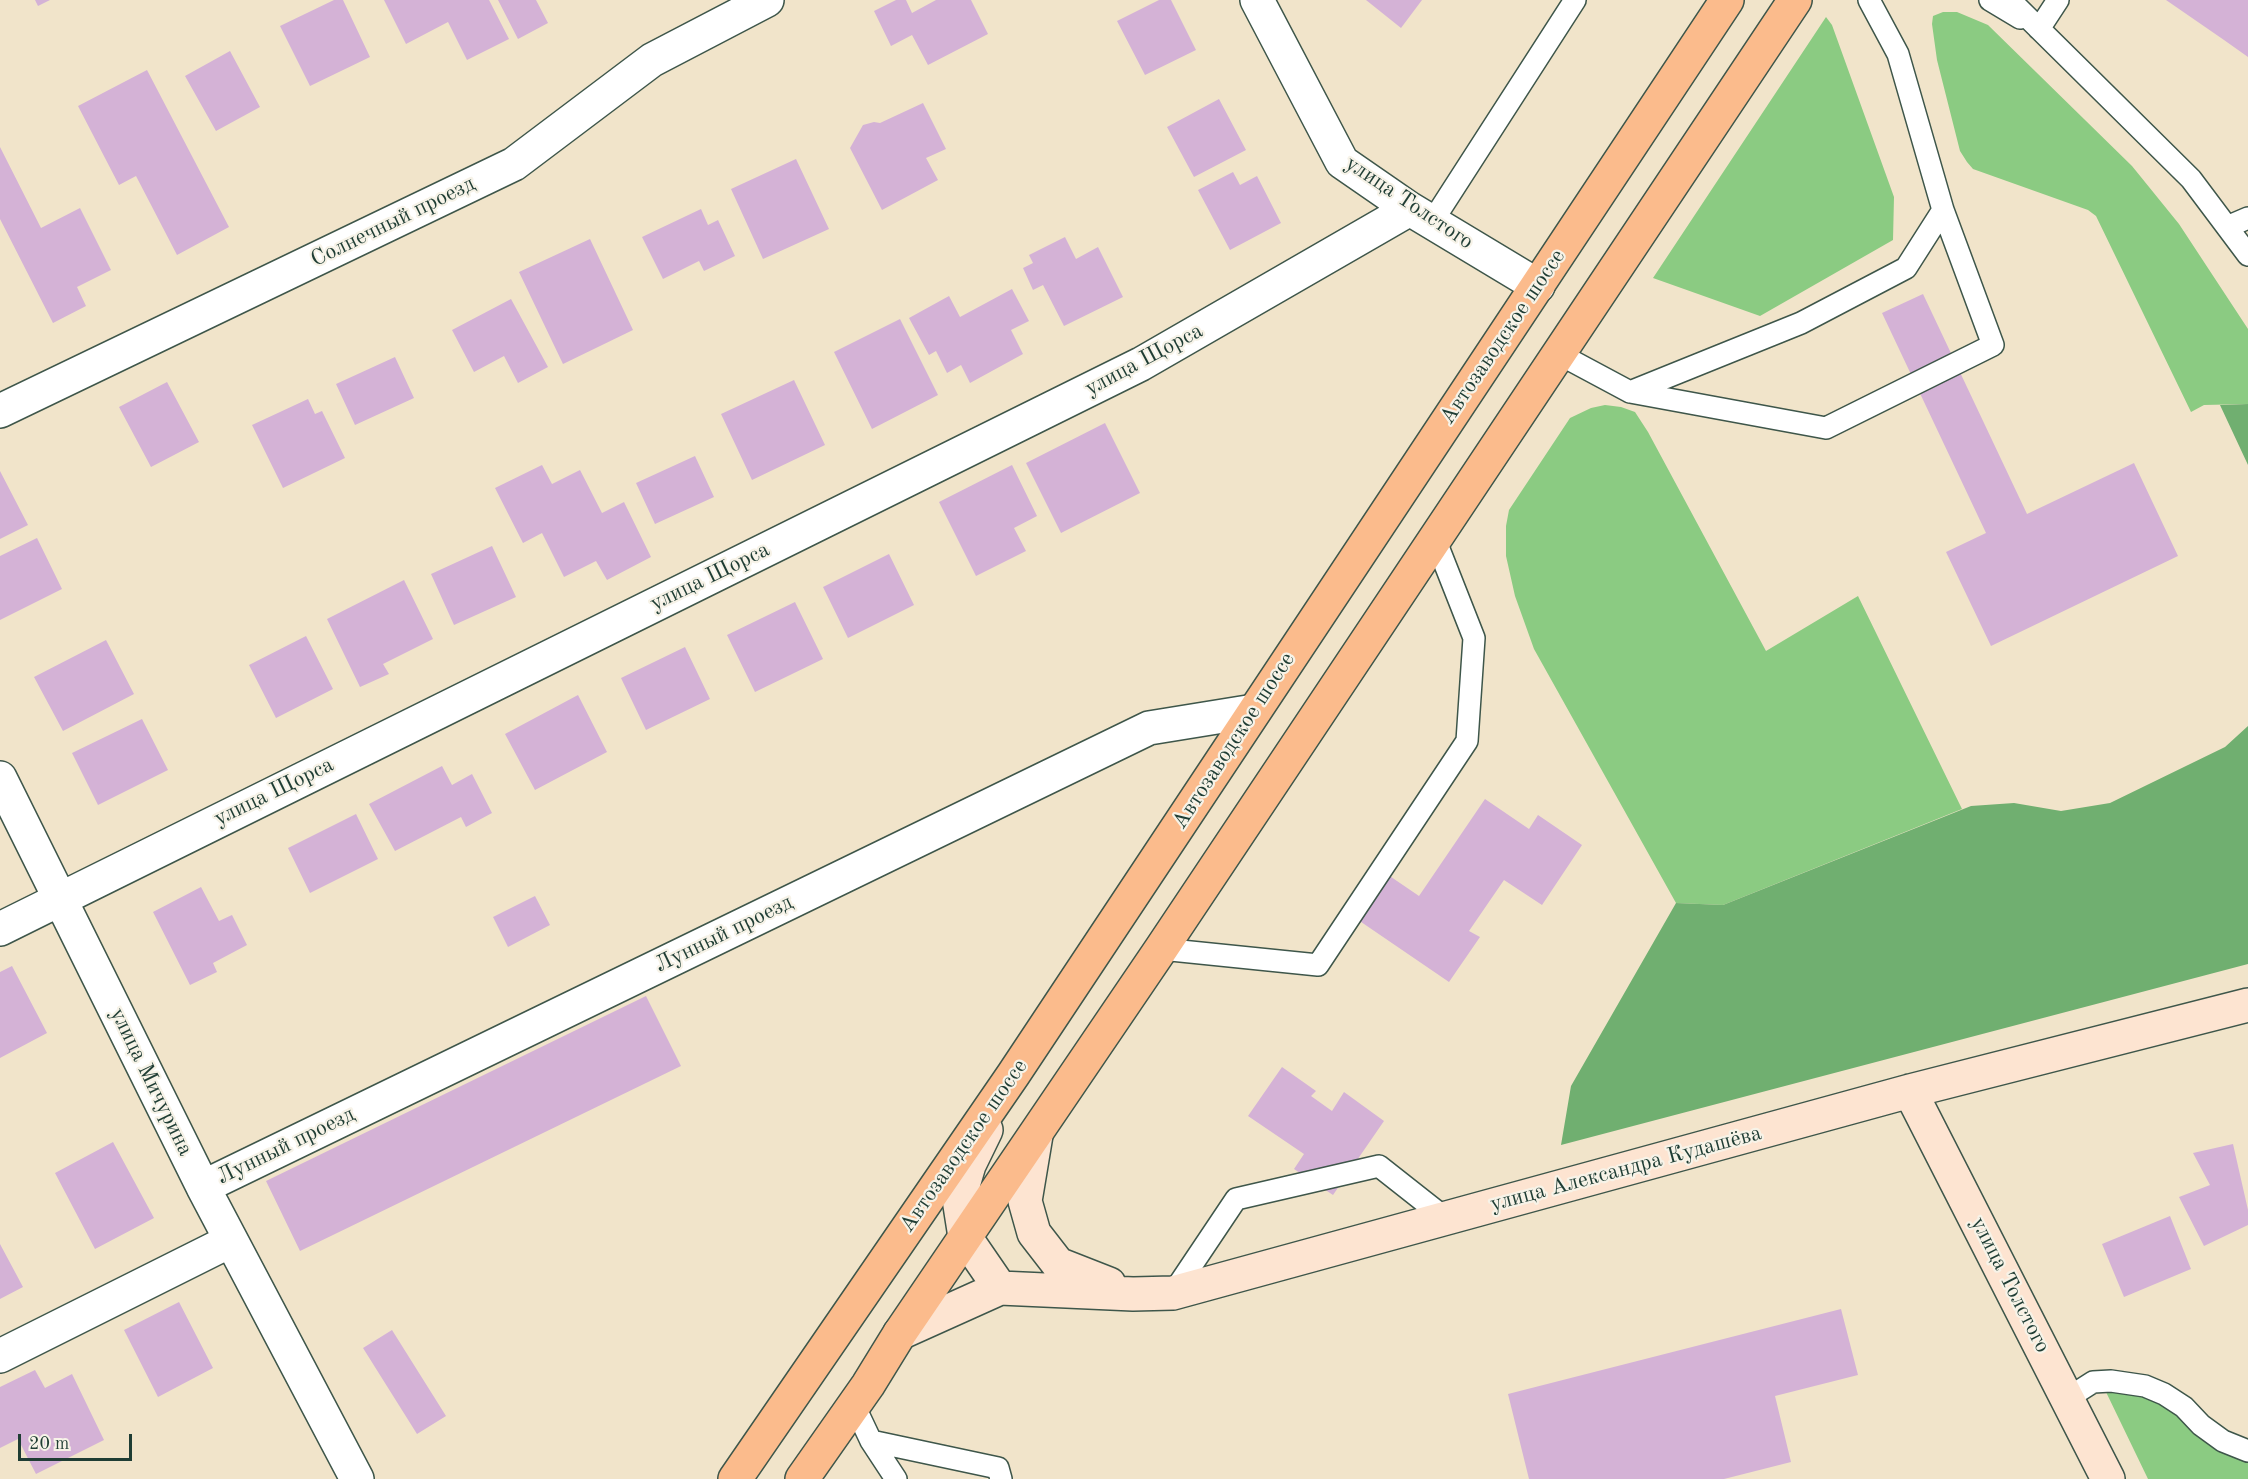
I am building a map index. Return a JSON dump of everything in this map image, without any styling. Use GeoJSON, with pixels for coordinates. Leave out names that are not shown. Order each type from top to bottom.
{"type":"FeatureCollection","features":[{"type":"Feature","properties":{"kind":"main road","name":"Автозаводское шоссе"},"geometry":{"type":"LineString","coordinates":[[735,1479],[1014,1075],[1391,502],[1538,286],[1727,0]]}},
{"type":"Feature","properties":{"kind":"main road"},"geometry":{"type":"LineString","coordinates":[[802,1479],[854,1406],[900,1333],[1161,950],[1795,0]]}},
{"type":"Feature","properties":{"kind":"main road","name":"улица Александра Кудашёва"},"geometry":{"type":"LineString","coordinates":[[900,1333],[1000,1288],[1173,1293],[1910,1091],[2248,1005]]}},
{"type":"Feature","properties":{"kind":"main road"},"geometry":{"type":"LineString","coordinates":[[1000,1288],[965,1237],[959,1199],[969,1165],[1014,1075]]}},
{"type":"Feature","properties":{"kind":"main road","name":"улица Толстого"},"geometry":{"type":"LineString","coordinates":[[1910,1091],[2108,1479]]}},
{"type":"Feature","properties":{"kind":"main road"},"geometry":{"type":"LineString","coordinates":[[1036,1135],[1025,1202],[1034,1233],[1058,1264],[1133,1293]]}},
{"type":"Feature","properties":{"kind":"street","name":"Солнечный проезд"},"geometry":{"type":"LineString","coordinates":[[0,411],[514,164],[652,60],[767,0]]}},
{"type":"Feature","properties":{"kind":"street","name":"улица Толстого"},"geometry":{"type":"LineString","coordinates":[[1257,0],[1342,162],[1421,215],[1538,286]]}},
{"type":"Feature","properties":{"kind":"street","name":"улица Щорса"},"geometry":{"type":"LineString","coordinates":[[0,929],[1141,364],[1421,215]]}},
{"type":"Feature","properties":{"kind":"street","name":"Лунный проезд"},"geometry":{"type":"LineString","coordinates":[[203,1187],[1149,728],[1254,711]]}},
{"type":"Feature","properties":{"kind":"street","name":"улица Мичурина"},"geometry":{"type":"LineString","coordinates":[[0,778],[230,1241],[357,1479]]}},
{"type":"Feature","properties":{"kind":"street"},"geometry":{"type":"LineString","coordinates":[[0,1356],[230,1241]]}},
{"type":"Feature","properties":{"kind":"lane"},"geometry":{"type":"LineString","coordinates":[[1421,215],[1575,0]]}},
{"type":"Feature","properties":{"kind":"lane"},"geometry":{"type":"LineString","coordinates":[[1559,354],[1629,392],[1826,428],[1993,345],[1943,210],[1898,54],[1869,0]]}},
{"type":"Feature","properties":{"kind":"lane"},"geometry":{"type":"LineString","coordinates":[[1990,0],[2039,29]]}},
{"type":"Feature","properties":{"kind":"lane"},"geometry":{"type":"LineString","coordinates":[[2010,0],[2191,179],[2248,255]]}},
{"type":"Feature","properties":{"kind":"lane"},"geometry":{"type":"LineString","coordinates":[[2039,29],[2058,0]]}},
{"type":"Feature","properties":{"kind":"lane"},"geometry":{"type":"LineString","coordinates":[[1629,392],[1801,323],[1906,268],[1943,210]]}},
{"type":"Feature","properties":{"kind":"lane"},"geometry":{"type":"LineString","coordinates":[[2227,227],[2248,218]]}},
{"type":"Feature","properties":{"kind":"lane"},"geometry":{"type":"LineString","coordinates":[[1161,950],[1318,965],[1467,741],[1474,638],[1436,539]]}},
{"type":"Feature","properties":{"kind":"lane"},"geometry":{"type":"LineString","coordinates":[[1173,1293],[1236,1200],[1379,1166],[1445,1218]]}},
{"type":"Feature","properties":{"kind":"lane"},"geometry":{"type":"LineString","coordinates":[[2068,1398],[2093,1383],[2111,1381],[2145,1386],[2164,1394],[2184,1407],[2201,1425],[2223,1441],[2248,1451]]}},
{"type":"Feature","properties":{"kind":"lane"},"geometry":{"type":"LineString","coordinates":[[854,1406],[892,1477]]}},
{"type":"Feature","properties":{"kind":"lane"},"geometry":{"type":"LineString","coordinates":[[871,1441],[998,1468],[1001,1479]]}},
{"type":"Feature","properties":{"kind":"green space"},"geometry":{"type":"Polygon","coordinates":[[[1943,12],[1957,12],[1988,25],[2132,166],[2179,224],[2248,329],[2248,404],[2204,405],[2191,412],[2096,216],[2088,210],[1973,169],[1967,162],[1960,151],[1937,60],[1933,16],[1943,12]]]}},
{"type":"Feature","properties":{"kind":"green space"},"geometry":{"type":"Polygon","coordinates":[[[1826,17],[1832,25],[1894,197],[1893,240],[1760,316],[1653,278],[1826,17]]]}},
{"type":"Feature","properties":{"kind":"green space"},"geometry":{"type":"Polygon","coordinates":[[[2248,404],[2248,465],[2220,405],[2248,404]]]}},
{"type":"Feature","properties":{"kind":"green space"},"geometry":{"type":"Polygon","coordinates":[[[1605,405],[1635,412],[1766,651],[1858,596],[1962,809],[1723,905],[1676,903],[1534,649],[1515,596],[1506,556],[1506,526],[1509,510],[1570,418],[1591,408],[1605,405]]]}},
{"type":"Feature","properties":{"kind":"green space"},"geometry":{"type":"Polygon","coordinates":[[[2248,726],[2248,964],[1561,1145],[1571,1086],[1676,903],[1723,905],[1971,806],[2014,803],[2061,811],[2110,803],[2225,747],[2248,726]]]}},
{"type":"Feature","properties":{"kind":"green space"},"geometry":{"type":"Polygon","coordinates":[[[2106,1392],[2129,1392],[2158,1403],[2190,1420],[2248,1457],[2248,1479],[2148,1479],[2106,1392]]]}},
{"type":"Feature","properties":{"kind":"building"},"geometry":{"type":"Polygon","coordinates":[[[35,0],[50,0],[38,6],[35,0]]]}},
{"type":"Feature","properties":{"kind":"building"},"geometry":{"type":"Polygon","coordinates":[[[334,0],[343,0],[370,57],[310,86],[280,26],[334,0]]]}},
{"type":"Feature","properties":{"kind":"building"},"geometry":{"type":"Polygon","coordinates":[[[384,0],[489,0],[509,39],[467,60],[448,22],[406,44],[384,0]]]}},
{"type":"Feature","properties":{"kind":"building"},"geometry":{"type":"Polygon","coordinates":[[[498,0],[536,0],[548,23],[518,39],[498,0]]]}},
{"type":"Feature","properties":{"kind":"building"},"geometry":{"type":"Polygon","coordinates":[[[896,0],[906,0],[912,13],[936,0],[971,0],[988,34],[928,65],[912,35],[891,46],[874,11],[896,0]]]}},
{"type":"Feature","properties":{"kind":"building"},"geometry":{"type":"Polygon","coordinates":[[[1159,0],[1171,0],[1196,50],[1145,75],[1117,21],[1159,0]]]}},
{"type":"Feature","properties":{"kind":"building"},"geometry":{"type":"Polygon","coordinates":[[[1366,0],[1422,0],[1401,28],[1366,0]]]}},
{"type":"Feature","properties":{"kind":"building"},"geometry":{"type":"Polygon","coordinates":[[[2166,0],[2248,0],[2248,57],[2224,40],[2166,0]]]}},
{"type":"Feature","properties":{"kind":"building"},"geometry":{"type":"Polygon","coordinates":[[[230,51],[260,107],[216,131],[185,76],[230,51]]]}},
{"type":"Feature","properties":{"kind":"building"},"geometry":{"type":"Polygon","coordinates":[[[147,70],[229,227],[177,255],[136,176],[119,185],[78,106],[147,70]]]}},
{"type":"Feature","properties":{"kind":"building"},"geometry":{"type":"Polygon","coordinates":[[[1219,99],[1246,150],[1194,177],[1167,127],[1219,99]]]}},
{"type":"Feature","properties":{"kind":"building"},"geometry":{"type":"Polygon","coordinates":[[[923,103],[946,149],[926,158],[938,180],[882,210],[850,148],[863,125],[880,123],[923,103]]]}},
{"type":"Feature","properties":{"kind":"building"},"geometry":{"type":"Polygon","coordinates":[[[0,147],[41,228],[80,208],[111,270],[77,287],[86,306],[53,323],[0,219],[0,147]]]}},
{"type":"Feature","properties":{"kind":"building"},"geometry":{"type":"Polygon","coordinates":[[[796,159],[829,229],[763,259],[731,189],[796,159]]]}},
{"type":"Feature","properties":{"kind":"building"},"geometry":{"type":"Polygon","coordinates":[[[1233,172],[1240,185],[1257,176],[1281,223],[1230,250],[1198,190],[1233,172]]]}},
{"type":"Feature","properties":{"kind":"building"},"geometry":{"type":"Polygon","coordinates":[[[701,209],[708,225],[718,220],[735,256],[704,271],[699,261],[663,279],[642,237],[701,209]]]}},
{"type":"Feature","properties":{"kind":"building"},"geometry":{"type":"Polygon","coordinates":[[[1065,237],[1076,259],[1098,247],[1123,297],[1064,326],[1043,285],[1033,290],[1023,268],[1033,263],[1029,255],[1065,237]]]}},
{"type":"Feature","properties":{"kind":"building"},"geometry":{"type":"Polygon","coordinates":[[[590,239],[633,330],[563,364],[519,272],[590,239]]]}},
{"type":"Feature","properties":{"kind":"building"},"geometry":{"type":"Polygon","coordinates":[[[1012,289],[1029,321],[1011,330],[1023,354],[970,383],[961,365],[947,373],[936,351],[929,355],[909,318],[949,296],[960,317],[1012,289]]]}},
{"type":"Feature","properties":{"kind":"building"},"geometry":{"type":"Polygon","coordinates":[[[1923,294],[2027,514],[2134,463],[2178,556],[1991,646],[1946,552],[1986,533],[1882,313],[1923,294]]]}},
{"type":"Feature","properties":{"kind":"building"},"geometry":{"type":"Polygon","coordinates":[[[511,299],[548,367],[518,383],[504,356],[474,372],[452,330],[511,299]]]}},
{"type":"Feature","properties":{"kind":"building"},"geometry":{"type":"Polygon","coordinates":[[[900,319],[938,395],[872,429],[834,352],[900,319]]]}},
{"type":"Feature","properties":{"kind":"building"},"geometry":{"type":"Polygon","coordinates":[[[395,357],[414,398],[355,425],[336,384],[395,357]]]}},
{"type":"Feature","properties":{"kind":"building"},"geometry":{"type":"Polygon","coordinates":[[[794,380],[825,445],[752,480],[721,414],[794,380]]]}},
{"type":"Feature","properties":{"kind":"building"},"geometry":{"type":"Polygon","coordinates":[[[167,382],[199,442],[151,467],[119,407],[167,382]]]}},
{"type":"Feature","properties":{"kind":"building"},"geometry":{"type":"Polygon","coordinates":[[[308,399],[315,414],[322,411],[345,458],[283,488],[252,425],[308,399]]]}},
{"type":"Feature","properties":{"kind":"building"},"geometry":{"type":"Polygon","coordinates":[[[1105,423],[1140,493],[1061,533],[1026,463],[1105,423]]]}},
{"type":"Feature","properties":{"kind":"building"},"geometry":{"type":"Polygon","coordinates":[[[695,456],[714,497],[655,524],[636,483],[695,456]]]}},
{"type":"Feature","properties":{"kind":"building"},"geometry":{"type":"Polygon","coordinates":[[[542,465],[552,484],[580,470],[602,513],[624,502],[651,557],[607,580],[596,561],[564,577],[542,533],[523,543],[495,488],[542,465]]]}},
{"type":"Feature","properties":{"kind":"building"},"geometry":{"type":"Polygon","coordinates":[[[1012,465],[1037,516],[1014,528],[1026,551],[976,576],[939,502],[1012,465]]]}},
{"type":"Feature","properties":{"kind":"building"},"geometry":{"type":"Polygon","coordinates":[[[0,471],[28,525],[0,539],[0,471]]]}},
{"type":"Feature","properties":{"kind":"building"},"geometry":{"type":"Polygon","coordinates":[[[37,538],[62,589],[0,620],[0,556],[37,538]]]}},
{"type":"Feature","properties":{"kind":"building"},"geometry":{"type":"Polygon","coordinates":[[[492,546],[516,597],[454,625],[431,574],[492,546]]]}},
{"type":"Feature","properties":{"kind":"building"},"geometry":{"type":"Polygon","coordinates":[[[889,554],[914,605],[848,638],[823,587],[889,554]]]}},
{"type":"Feature","properties":{"kind":"building"},"geometry":{"type":"Polygon","coordinates":[[[404,580],[433,639],[383,664],[389,674],[360,687],[327,619],[404,580]]]}},
{"type":"Feature","properties":{"kind":"building"},"geometry":{"type":"Polygon","coordinates":[[[795,602],[823,659],[755,692],[727,635],[795,602]]]}},
{"type":"Feature","properties":{"kind":"building"},"geometry":{"type":"Polygon","coordinates":[[[306,636],[333,689],[276,718],[249,665],[306,636]]]}},
{"type":"Feature","properties":{"kind":"building"},"geometry":{"type":"Polygon","coordinates":[[[106,640],[134,694],[63,731],[34,677],[106,640]]]}},
{"type":"Feature","properties":{"kind":"building"},"geometry":{"type":"Polygon","coordinates":[[[685,647],[710,699],[646,730],[621,678],[685,647]]]}},
{"type":"Feature","properties":{"kind":"building"},"geometry":{"type":"Polygon","coordinates":[[[578,695],[607,752],[535,790],[505,734],[578,695]]]}},
{"type":"Feature","properties":{"kind":"building"},"geometry":{"type":"Polygon","coordinates":[[[142,719],[168,770],[98,805],[72,753],[142,719]]]}},
{"type":"Feature","properties":{"kind":"building"},"geometry":{"type":"Polygon","coordinates":[[[442,766],[452,785],[472,774],[492,813],[466,827],[461,817],[395,851],[369,804],[442,766]]]}},
{"type":"Feature","properties":{"kind":"building"},"geometry":{"type":"Polygon","coordinates":[[[1485,799],[1529,829],[1538,815],[1582,845],[1542,905],[1504,880],[1469,931],[1480,937],[1449,982],[1345,911],[1375,866],[1419,896],[1485,799]]]}},
{"type":"Feature","properties":{"kind":"building"},"geometry":{"type":"Polygon","coordinates":[[[356,814],[378,859],[310,893],[288,848],[356,814]]]}},
{"type":"Feature","properties":{"kind":"building"},"geometry":{"type":"Polygon","coordinates":[[[201,887],[219,921],[232,915],[247,945],[213,963],[217,972],[190,985],[153,912],[201,887]]]}},
{"type":"Feature","properties":{"kind":"building"},"geometry":{"type":"Polygon","coordinates":[[[535,896],[550,925],[508,947],[493,917],[535,896]]]}},
{"type":"Feature","properties":{"kind":"building"},"geometry":{"type":"Polygon","coordinates":[[[12,966],[47,1033],[0,1058],[0,972],[12,966]]]}},
{"type":"Feature","properties":{"kind":"building"},"geometry":{"type":"Polygon","coordinates":[[[646,996],[681,1066],[300,1251],[266,1181],[646,996]]]}},
{"type":"Feature","properties":{"kind":"building"},"geometry":{"type":"Polygon","coordinates":[[[1282,1067],[1316,1091],[1311,1096],[1332,1111],[1344,1092],[1384,1121],[1333,1195],[1294,1169],[1304,1154],[1248,1116],[1282,1067]]]}},
{"type":"Feature","properties":{"kind":"building"},"geometry":{"type":"Polygon","coordinates":[[[113,1142],[154,1218],[95,1249],[55,1173],[113,1142]]]}},
{"type":"Feature","properties":{"kind":"building"},"geometry":{"type":"Polygon","coordinates":[[[2233,1144],[2248,1210],[2248,1225],[2204,1246],[2179,1197],[2210,1185],[2193,1153],[2233,1144]]]}},
{"type":"Feature","properties":{"kind":"building"},"geometry":{"type":"Polygon","coordinates":[[[2170,1216],[2191,1269],[2124,1297],[2102,1244],[2170,1216]]]}},
{"type":"Feature","properties":{"kind":"building"},"geometry":{"type":"Polygon","coordinates":[[[0,1244],[23,1287],[0,1299],[0,1244]]]}},
{"type":"Feature","properties":{"kind":"building"},"geometry":{"type":"Polygon","coordinates":[[[179,1302],[213,1368],[158,1397],[124,1330],[179,1302]]]}},
{"type":"Feature","properties":{"kind":"building"},"geometry":{"type":"Polygon","coordinates":[[[1841,1309],[1858,1375],[1775,1396],[1791,1462],[1724,1479],[1529,1479],[1508,1394],[1841,1309]]]}},
{"type":"Feature","properties":{"kind":"building"},"geometry":{"type":"Polygon","coordinates":[[[392,1330],[446,1416],[417,1434],[363,1348],[392,1330]]]}},
{"type":"Feature","properties":{"kind":"building"},"geometry":{"type":"Polygon","coordinates":[[[35,1370],[45,1388],[72,1374],[104,1440],[36,1474],[18,1439],[0,1448],[0,1387],[35,1370]]]}}]}
